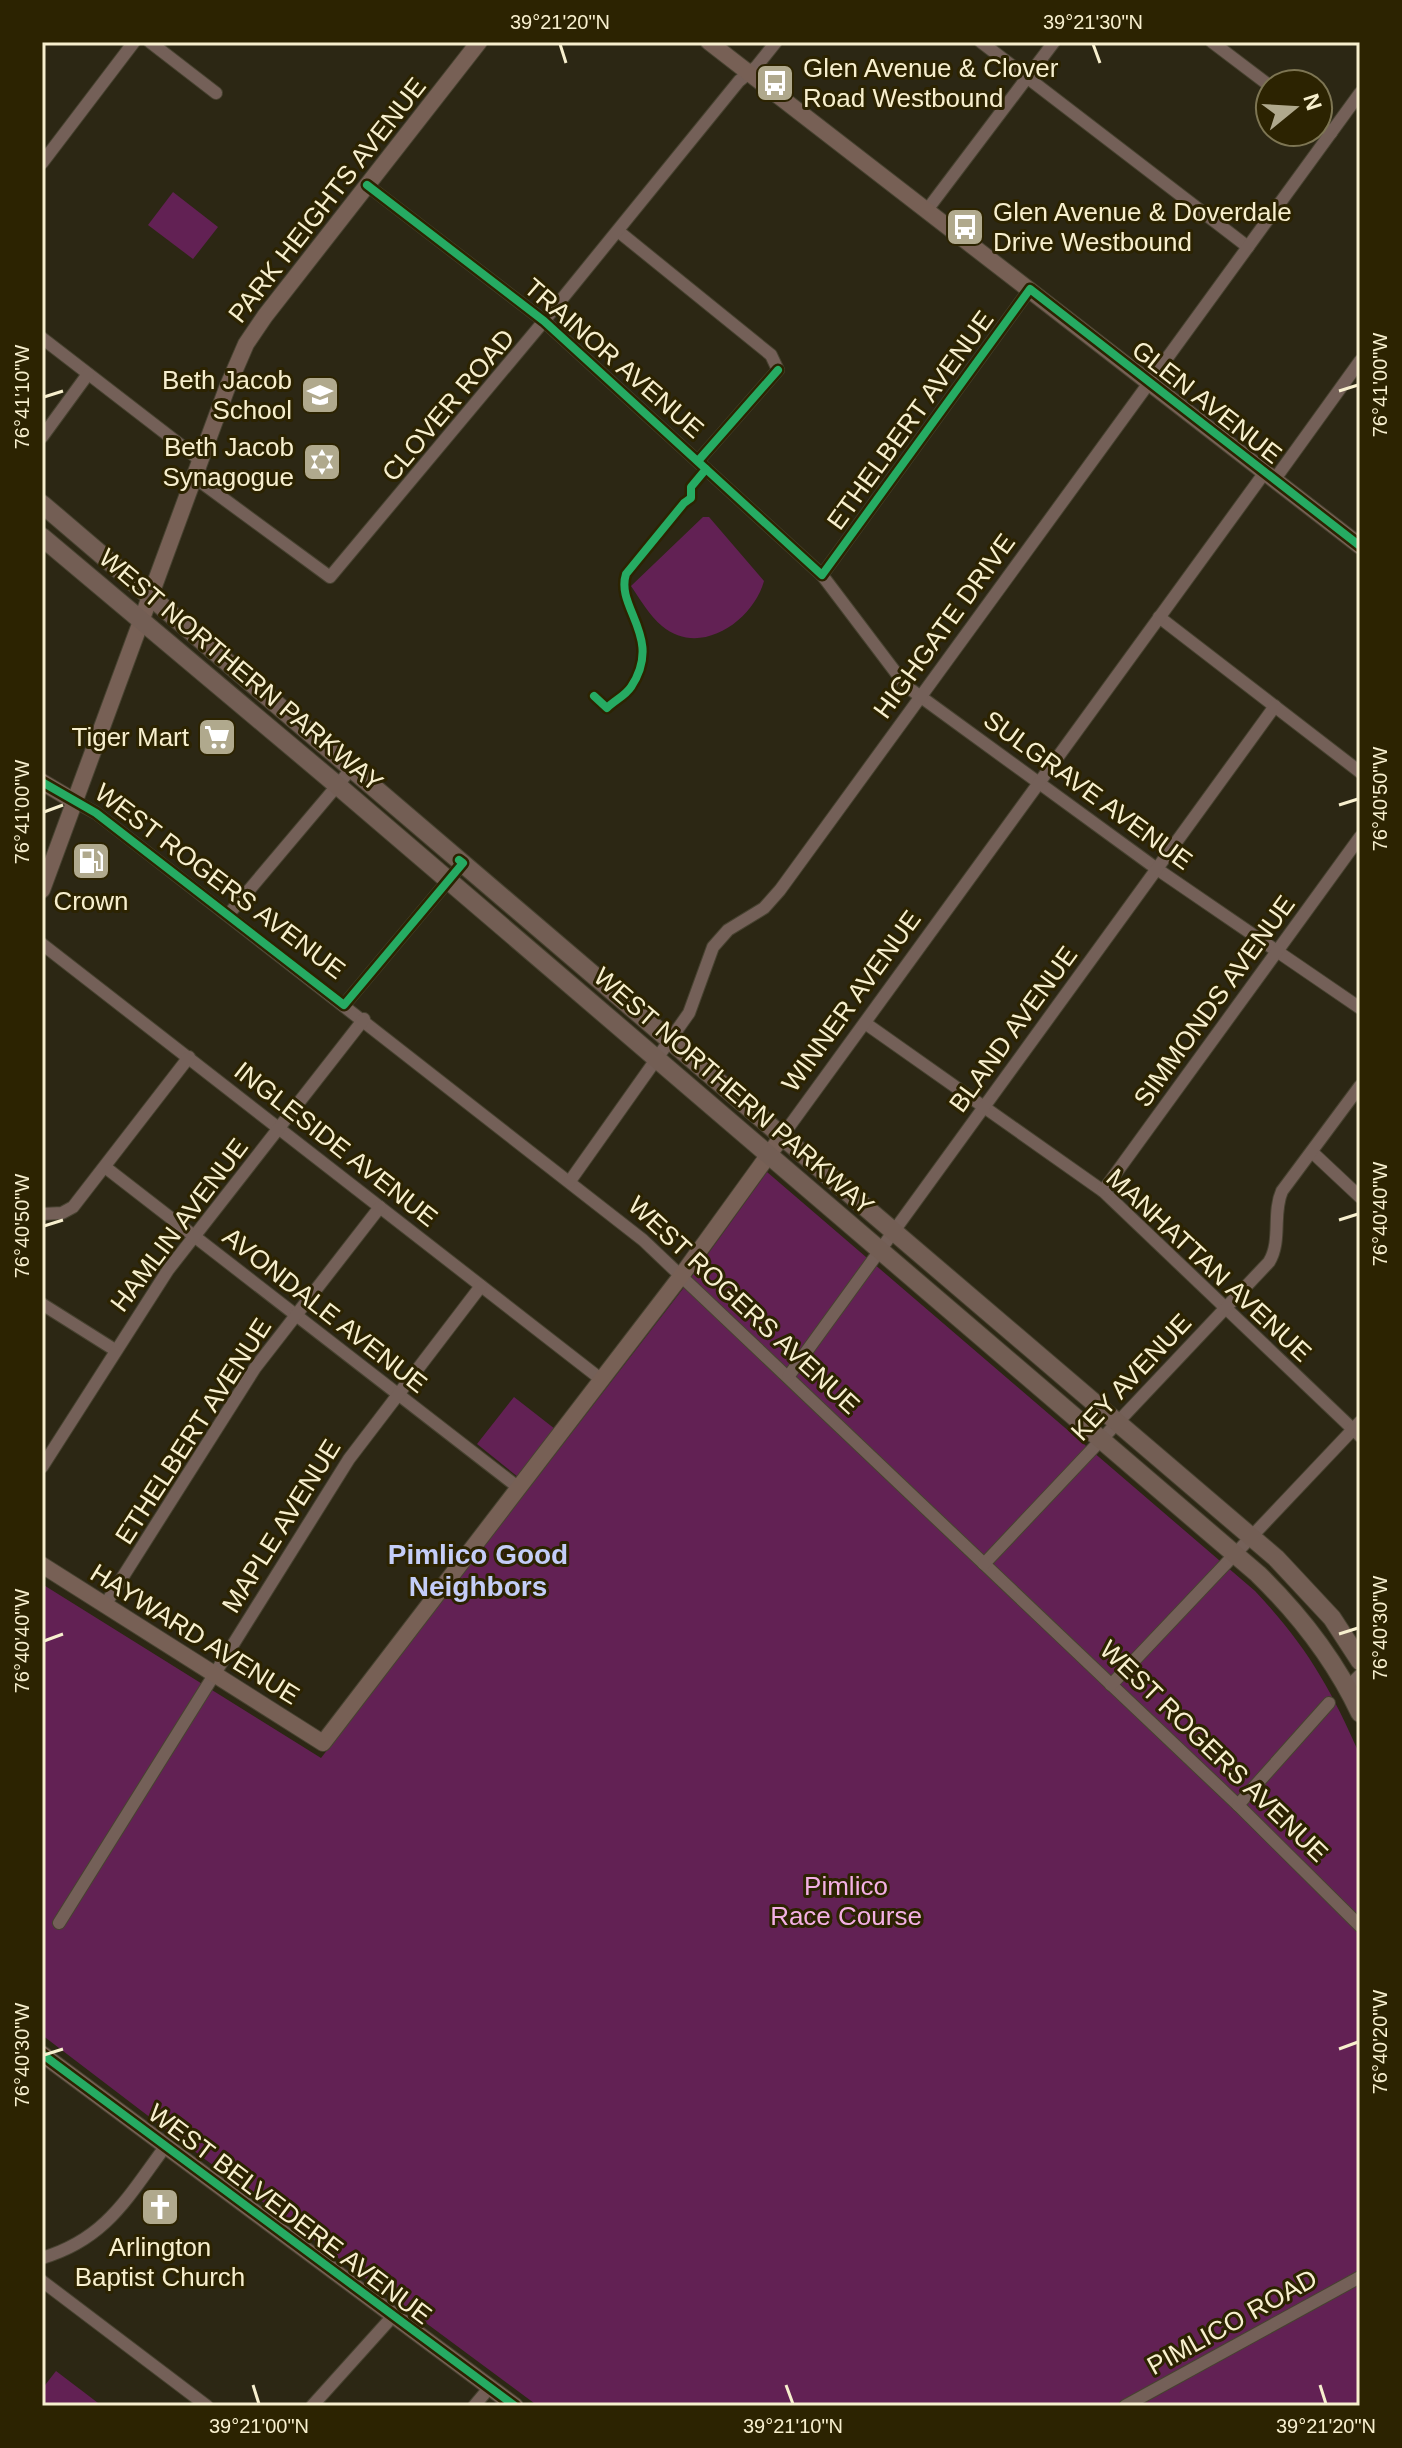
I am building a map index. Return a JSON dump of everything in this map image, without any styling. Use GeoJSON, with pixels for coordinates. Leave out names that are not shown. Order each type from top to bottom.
{"type":"FeatureCollection","features":[{"type":"Feature","properties":{"kind":"main road","name":"WEST NORTHERN PARKWAY"},"geometry":{"type":"LineString","coordinates":[[42,504],[1250,1535],[1314,1597],[1360,1661]]}},
{"type":"Feature","properties":{"kind":"main road"},"geometry":{"type":"LineString","coordinates":[[42,525],[136,597],[150,595]]}},
{"type":"Feature","properties":{"kind":"main road","name":"WEST NORTHERN PARKWAY"},"geometry":{"type":"LineString","coordinates":[[42,537],[449,880],[1234,1553],[1296,1613],[1327,1655],[1354,1682],[1360,1713]]}},
{"type":"Feature","properties":{"kind":"street"},"geometry":{"type":"LineString","coordinates":[[42,163],[134,42]]}},
{"type":"Feature","properties":{"kind":"street"},"geometry":{"type":"LineString","coordinates":[[150,42],[216,93]]}},
{"type":"Feature","properties":{"kind":"street","name":"PARK HEIGHTS AVENUE"},"geometry":{"type":"LineString","coordinates":[[42,890],[140,619],[246,344],[479,42]]}},
{"type":"Feature","properties":{"kind":"street","name":"GLEN AVENUE"},"geometry":{"type":"LineString","coordinates":[[709,42],[1360,546]]}},
{"type":"Feature","properties":{"kind":"street","name":"CLOVER ROAD"},"geometry":{"type":"LineString","coordinates":[[194,477],[330,577],[739,81],[756,67],[776,42]]}},
{"type":"Feature","properties":{"kind":"street"},"geometry":{"type":"LineString","coordinates":[[981,42],[1248,247]]}},
{"type":"Feature","properties":{"kind":"street"},"geometry":{"type":"LineString","coordinates":[[927,210],[1054,42]]}},
{"type":"Feature","properties":{"kind":"street"},"geometry":{"type":"LineString","coordinates":[[1212,42],[1254,74]]}},
{"type":"Feature","properties":{"kind":"street","name":"HIGHGATE DRIVE"},"geometry":{"type":"LineString","coordinates":[[1334,129],[1360,93]]}},
{"type":"Feature","properties":{"kind":"street","name":"HIGHGATE DRIVE"},"geometry":{"type":"LineString","coordinates":[[570,1181],[672,1041],[695,1001],[713,947],[728,930],[764,908],[780,890],[1320,148]]}},
{"type":"Feature","properties":{"kind":"street","name":"TRAINOR AVENUE"},"geometry":{"type":"LineString","coordinates":[[367,185],[544,321],[822,575]]}},
{"type":"Feature","properties":{"kind":"street"},"geometry":{"type":"LineString","coordinates":[[618,231],[771,355],[778,370],[698,461]]}},
{"type":"Feature","properties":{"kind":"street","name":"ETHELBERT AVENUE"},"geometry":{"type":"LineString","coordinates":[[822,575],[1030,289]]}},
{"type":"Feature","properties":{"kind":"street"},"geometry":{"type":"LineString","coordinates":[[42,338],[200,460]]}},
{"type":"Feature","properties":{"kind":"street","name":"WINNER AVENUE"},"geometry":{"type":"LineString","coordinates":[[323,1743],[681,1276],[1159,617],[1360,361]]}},
{"type":"Feature","properties":{"kind":"street"},"geometry":{"type":"LineString","coordinates":[[42,437],[88,374]]}},
{"type":"Feature","properties":{"kind":"street","name":"SULGRAVE AVENUE"},"geometry":{"type":"LineString","coordinates":[[822,575],[845,601],[895,674],[920,696],[1157,869],[1360,1008]]}},
{"type":"Feature","properties":{"kind":"street"},"geometry":{"type":"LineString","coordinates":[[1159,617],[1360,772]]}},
{"type":"Feature","properties":{"kind":"street","name":"BLAND AVENUE"},"geometry":{"type":"LineString","coordinates":[[788,1377],[1275,706]]}},
{"type":"Feature","properties":{"kind":"street"},"geometry":{"type":"LineString","coordinates":[[228,915],[352,768]]}},
{"type":"Feature","properties":{"kind":"street","name":"WEST ROGERS AVENUE"},"geometry":{"type":"LineString","coordinates":[[42,782],[96,813],[631,1230],[1238,1805],[1360,1926]]}},
{"type":"Feature","properties":{"kind":"street","name":"SIMMONDS AVENUE"},"geometry":{"type":"LineString","coordinates":[[1103,1191],[1360,837]]}},
{"type":"Feature","properties":{"kind":"street"},"geometry":{"type":"LineString","coordinates":[[344,1005],[463,863]]}},
{"type":"Feature","properties":{"kind":"street","name":"INGLESIDE AVENUE"},"geometry":{"type":"LineString","coordinates":[[42,944],[602,1380]]}},
{"type":"Feature","properties":{"kind":"street","name":"HAMLIN AVENUE"},"geometry":{"type":"LineString","coordinates":[[42,1467],[154,1290],[364,1019]]}},
{"type":"Feature","properties":{"kind":"street","name":"MANHATTAN AVENUE"},"geometry":{"type":"LineString","coordinates":[[865,1023],[1103,1191],[1225,1309],[1358,1429]]}},
{"type":"Feature","properties":{"kind":"street"},"geometry":{"type":"LineString","coordinates":[[42,1214],[67,1212],[189,1057]]}},
{"type":"Feature","properties":{"kind":"street","name":"KEY AVENUE"},"geometry":{"type":"LineString","coordinates":[[984,1564],[1273,1256],[1279,1198],[1360,1086]]}},
{"type":"Feature","properties":{"kind":"street"},"geometry":{"type":"LineString","coordinates":[[1312,1152],[1360,1197]]}},
{"type":"Feature","properties":{"kind":"street","name":"AVONDALE AVENUE"},"geometry":{"type":"LineString","coordinates":[[105,1167],[519,1488]]}},
{"type":"Feature","properties":{"kind":"street","name":"ETHELBERT AVENUE"},"geometry":{"type":"LineString","coordinates":[[105,1605],[255,1368],[380,1207]]}},
{"type":"Feature","properties":{"kind":"street","name":"MAPLE AVENUE"},"geometry":{"type":"LineString","coordinates":[[59,1923],[349,1459],[481,1286]]}},
{"type":"Feature","properties":{"kind":"street"},"geometry":{"type":"LineString","coordinates":[[42,1304],[115,1350]]}},
{"type":"Feature","properties":{"kind":"street"},"geometry":{"type":"LineString","coordinates":[[1111,1685],[1250,1535],[1358,1429]]}},
{"type":"Feature","properties":{"kind":"street","name":"HAYWARD AVENUE"},"geometry":{"type":"LineString","coordinates":[[42,1565],[323,1743]]}},
{"type":"Feature","properties":{"kind":"street"},"geometry":{"type":"LineString","coordinates":[[1238,1805],[1329,1703]]}},
{"type":"Feature","properties":{"kind":"street","name":"WEST BELVEDERE AVENUE"},"geometry":{"type":"LineString","coordinates":[[42,2054],[515,2406]]}},
{"type":"Feature","properties":{"kind":"street"},"geometry":{"type":"LineString","coordinates":[[42,2258],[65,2251],[97,2231],[122,2206],[165,2147]]}},
{"type":"Feature","properties":{"kind":"street","name":"PIMLICO ROAD"},"geometry":{"type":"LineString","coordinates":[[1125,2406],[1360,2277]]}},
{"type":"Feature","properties":{"kind":"street"},"geometry":{"type":"LineString","coordinates":[[42,2281],[207,2406]]}},
{"type":"Feature","properties":{"kind":"street"},"geometry":{"type":"LineString","coordinates":[[312,2406],[393,2316]]}},
{"type":"Feature","properties":{"kind":"street"},"geometry":{"type":"LineString","coordinates":[[474,2406],[490,2387]]}},
{"type":"Feature","properties":{"kind":"green space"},"geometry":{"type":"Polygon","coordinates":[[[173,192],[218,227],[193,259],[148,225],[173,192]]]}},
{"type":"Feature","properties":{"kind":"green space"},"geometry":{"type":"Polygon","coordinates":[[[703,517],[709,517],[764,581],[758,596],[737,621],[708,636],[692,638],[677,635],[662,626],[631,586],[703,517]]]}},
{"type":"Feature","properties":{"kind":"green space","name":"Pimlico Race Course"},"geometry":{"type":"Polygon","coordinates":[[[767,1172],[1255,1591],[1303,1649],[1349,1731],[1360,1755],[1360,2406],[538,2406],[42,2035],[42,1584],[321,1758],[682,1290],[767,1172]]]}},
{"type":"Feature","properties":{"kind":"green space"},"geometry":{"type":"Polygon","coordinates":[[[514,1397],[555,1429],[518,1477],[477,1444],[514,1397]]]}},
{"type":"Feature","properties":{"kind":"green space"},"geometry":{"type":"Polygon","coordinates":[[[56,2371],[102,2406],[42,2406],[42,2389],[56,2371]]]}},
{"type":"Feature","properties":{"kind":"cycle path"},"geometry":{"type":"LineString","coordinates":[[367,185],[544,321],[822,575],[1030,289],[1360,546]]}},
{"type":"Feature","properties":{"kind":"cycle path"},"geometry":{"type":"LineString","coordinates":[[698,461],[778,370]]}},
{"type":"Feature","properties":{"kind":"cycle path"},"geometry":{"type":"LineString","coordinates":[[594,696],[607,708],[629,690],[640,669],[643,653],[641,638],[624,587],[626,574],[691,498],[691,487],[706,469]]}},
{"type":"Feature","properties":{"kind":"cycle path"},"geometry":{"type":"LineString","coordinates":[[42,782],[96,813],[344,1005],[463,863],[459,860]]}},
{"type":"Feature","properties":{"kind":"cycle path"},"geometry":{"type":"LineString","coordinates":[[42,2054],[515,2406]]}},
{"type":"Feature","properties":{"kind":"place","name":"Glen Avenue & Clover Road Westbound"},"geometry":{"type":"Point","coordinates":[775,83]}},
{"type":"Feature","properties":{"kind":"place","name":"Glen Avenue & Doverdale Drive Westbound"},"geometry":{"type":"Point","coordinates":[965,227]}},
{"type":"Feature","properties":{"kind":"place","name":"Beth Jacob School"},"geometry":{"type":"Point","coordinates":[320,395]}},
{"type":"Feature","properties":{"kind":"place","name":"Beth Jacob Synagogue"},"geometry":{"type":"Point","coordinates":[322,462]}},
{"type":"Feature","properties":{"kind":"place","name":"Tiger Mart"},"geometry":{"type":"Point","coordinates":[217,737]}},
{"type":"Feature","properties":{"kind":"place","name":"Crown"},"geometry":{"type":"Point","coordinates":[91,861]}},
{"type":"Feature","properties":{"kind":"place","name":"Arlington Baptist Church"},"geometry":{"type":"Point","coordinates":[160,2207]}},
{"type":"Feature","properties":{"kind":"district","name":"Pimlico Good Neighbors"},"geometry":{"type":"Point","coordinates":[478,1570]}}]}
